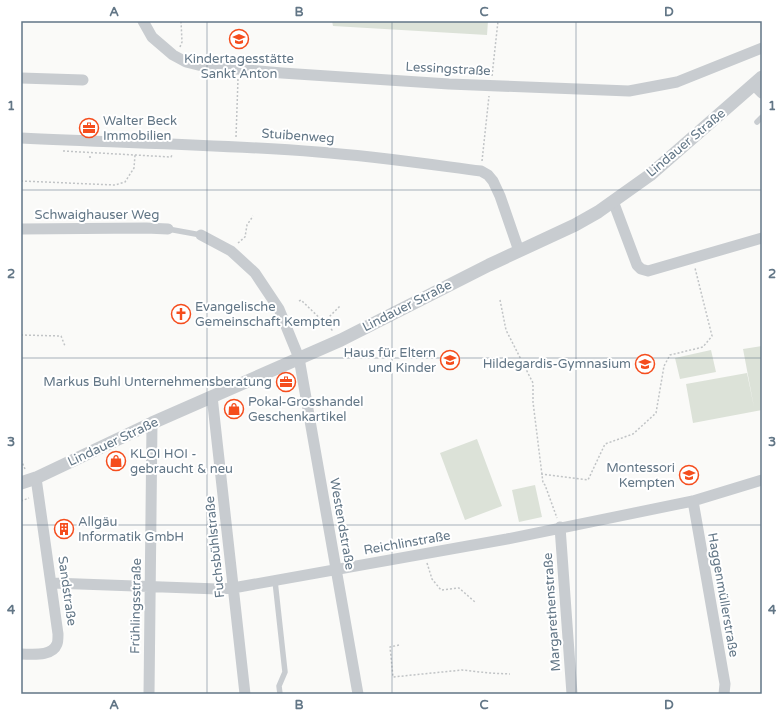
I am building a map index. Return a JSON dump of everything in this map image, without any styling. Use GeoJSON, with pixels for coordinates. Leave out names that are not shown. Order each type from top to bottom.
{"type":"FeatureCollection","features":[{"type":"Feature","properties":{"kind":"street","name":"Lessingstraße"},"geometry":{"type":"LineString","coordinates":[[143,21],[152,37],[174,55],[186,62],[202,66],[282,73],[456,84],[629,91],[677,82],[762,48]]}},
{"type":"Feature","properties":{"kind":"street"},"geometry":{"type":"LineString","coordinates":[[21,78],[83,80]]}},
{"type":"Feature","properties":{"kind":"street","name":"Lindauer Straße"},"geometry":{"type":"LineString","coordinates":[[21,483],[36,478],[212,396],[342,340],[519,251],[575,225],[598,212],[650,174],[759,85]]}},
{"type":"Feature","properties":{"kind":"street","name":"Stuibenweg"},"geometry":{"type":"LineString","coordinates":[[21,138],[235,146],[320,152],[481,171],[488,175],[493,181],[500,196],[519,251]]}},
{"type":"Feature","properties":{"kind":"street"},"geometry":{"type":"LineString","coordinates":[[613,201],[635,261],[641,268],[648,271],[762,238]]}},
{"type":"Feature","properties":{"kind":"street","name":"Schwaighauser Weg"},"geometry":{"type":"LineString","coordinates":[[21,230],[146,228],[168,230]]}},
{"type":"Feature","properties":{"kind":"street","name":"Schwaighauser Weg"},"geometry":{"type":"LineString","coordinates":[[201,235],[232,251],[255,273],[280,309],[299,358]]}},
{"type":"Feature","properties":{"kind":"street","name":"Westendstraße"},"geometry":{"type":"LineString","coordinates":[[299,358],[358,694]]}},
{"type":"Feature","properties":{"kind":"street","name":"Fuchsbühlstraße"},"geometry":{"type":"LineString","coordinates":[[212,396],[245,694]]}},
{"type":"Feature","properties":{"kind":"street","name":"Frühlingsstraße"},"geometry":{"type":"LineString","coordinates":[[149,694],[152,423]]}},
{"type":"Feature","properties":{"kind":"street","name":"Sandstraße"},"geometry":{"type":"LineString","coordinates":[[21,654],[51,652],[57,644],[58,634],[36,478]]}},
{"type":"Feature","properties":{"kind":"street","name":"Reichlinstraße"},"geometry":{"type":"LineString","coordinates":[[52,583],[218,589],[233,588],[507,539],[693,501],[762,480]]}},
{"type":"Feature","properties":{"kind":"street","name":"Haggenmüllerstraße"},"geometry":{"type":"LineString","coordinates":[[693,501],[725,684],[724,694]]}},
{"type":"Feature","properties":{"kind":"street","name":"Margarethenstraße"},"geometry":{"type":"LineString","coordinates":[[560,527],[572,694]]}},
{"type":"Feature","properties":{"kind":"lane","name":"Schwaighauser Weg"},"geometry":{"type":"LineString","coordinates":[[168,230],[201,235]]}},
{"type":"Feature","properties":{"kind":"lane"},"geometry":{"type":"LineString","coordinates":[[275,581],[285,672],[279,686],[280,694]]}},
{"type":"Feature","properties":{"kind":"path"},"geometry":{"type":"LineString","coordinates":[[177,48],[180,47],[182,42],[181,21]]}},
{"type":"Feature","properties":{"kind":"path"},"geometry":{"type":"LineString","coordinates":[[236,125],[238,79]]}},
{"type":"Feature","properties":{"kind":"path"},"geometry":{"type":"LineString","coordinates":[[60,151],[171,156],[175,144]]}},
{"type":"Feature","properties":{"kind":"path"},"geometry":{"type":"LineString","coordinates":[[21,181],[115,185],[125,182],[134,168],[135,155]]}},
{"type":"Feature","properties":{"kind":"path"},"geometry":{"type":"LineString","coordinates":[[232,251],[237,243],[245,237],[247,226],[253,216]]}},
{"type":"Feature","properties":{"kind":"path"},"geometry":{"type":"LineString","coordinates":[[542,474],[588,480],[605,444],[633,434],[656,413],[664,366],[670,356],[703,347],[712,336],[693,258]]}},
{"type":"Feature","properties":{"kind":"path"},"geometry":{"type":"LineString","coordinates":[[299,301],[301,300],[342,340]]}},
{"type":"Feature","properties":{"kind":"path"},"geometry":{"type":"LineString","coordinates":[[500,300],[506,330],[532,383],[543,483],[560,527]]}},
{"type":"Feature","properties":{"kind":"path"},"geometry":{"type":"LineString","coordinates":[[324,322],[341,305]]}},
{"type":"Feature","properties":{"kind":"path"},"geometry":{"type":"LineString","coordinates":[[21,335],[61,336],[65,346]]}},
{"type":"Feature","properties":{"kind":"path"},"geometry":{"type":"LineString","coordinates":[[425,554],[432,579],[441,590],[459,588],[475,602]]}},
{"type":"Feature","properties":{"kind":"path"},"geometry":{"type":"LineString","coordinates":[[399,645],[390,647],[393,677],[462,670],[510,674]]}},
{"type":"Feature","properties":{"kind":"shaded area"},"geometry":{"type":"Polygon","coordinates":[[[332,21],[488,21],[487,35],[333,26],[332,21]]]}},
{"type":"Feature","properties":{"kind":"shaded area"},"geometry":{"type":"Polygon","coordinates":[[[762,346],[762,410],[693,423],[686,384],[747,373],[754,407],[743,349],[762,346]]]}},
{"type":"Feature","properties":{"kind":"shaded area"},"geometry":{"type":"Polygon","coordinates":[[[711,350],[716,372],[680,379],[675,358],[711,350]]]}},
{"type":"Feature","properties":{"kind":"shaded area"},"geometry":{"type":"Polygon","coordinates":[[[477,439],[502,506],[465,520],[440,453],[477,439]]]}},
{"type":"Feature","properties":{"kind":"shaded area"},"geometry":{"type":"Polygon","coordinates":[[[535,485],[542,517],[519,522],[512,490],[535,485]]]}},
{"type":"Feature","properties":{"kind":"place","name":"Kindertagesstätte Sankt Anton"},"geometry":{"type":"Point","coordinates":[239,39]}},
{"type":"Feature","properties":{"kind":"place","name":"Walter Beck Immobilien"},"geometry":{"type":"Point","coordinates":[89,128]}},
{"type":"Feature","properties":{"kind":"place","name":"Evangelische Gemeinschaft Kempten"},"geometry":{"type":"Point","coordinates":[181,314]}},
{"type":"Feature","properties":{"kind":"place","name":"Haus für Eltern und Kinder"},"geometry":{"type":"Point","coordinates":[450,360]}},
{"type":"Feature","properties":{"kind":"place","name":"Hildegardis-Gymnasium"},"geometry":{"type":"Point","coordinates":[645,364]}},
{"type":"Feature","properties":{"kind":"place","name":"Markus Buhl Unternehmensberatung"},"geometry":{"type":"Point","coordinates":[286,382]}},
{"type":"Feature","properties":{"kind":"place","name":"Pokal-Grosshandel Geschenkartikel"},"geometry":{"type":"Point","coordinates":[234,409]}},
{"type":"Feature","properties":{"kind":"place","name":"KLOI HOI - gebraucht & neu"},"geometry":{"type":"Point","coordinates":[116,461]}},
{"type":"Feature","properties":{"kind":"place","name":"Montessori Kempten"},"geometry":{"type":"Point","coordinates":[689,475]}},
{"type":"Feature","properties":{"kind":"place","name":"Allgäu Informatik GmbH"},"geometry":{"type":"Point","coordinates":[64,529]}}]}
